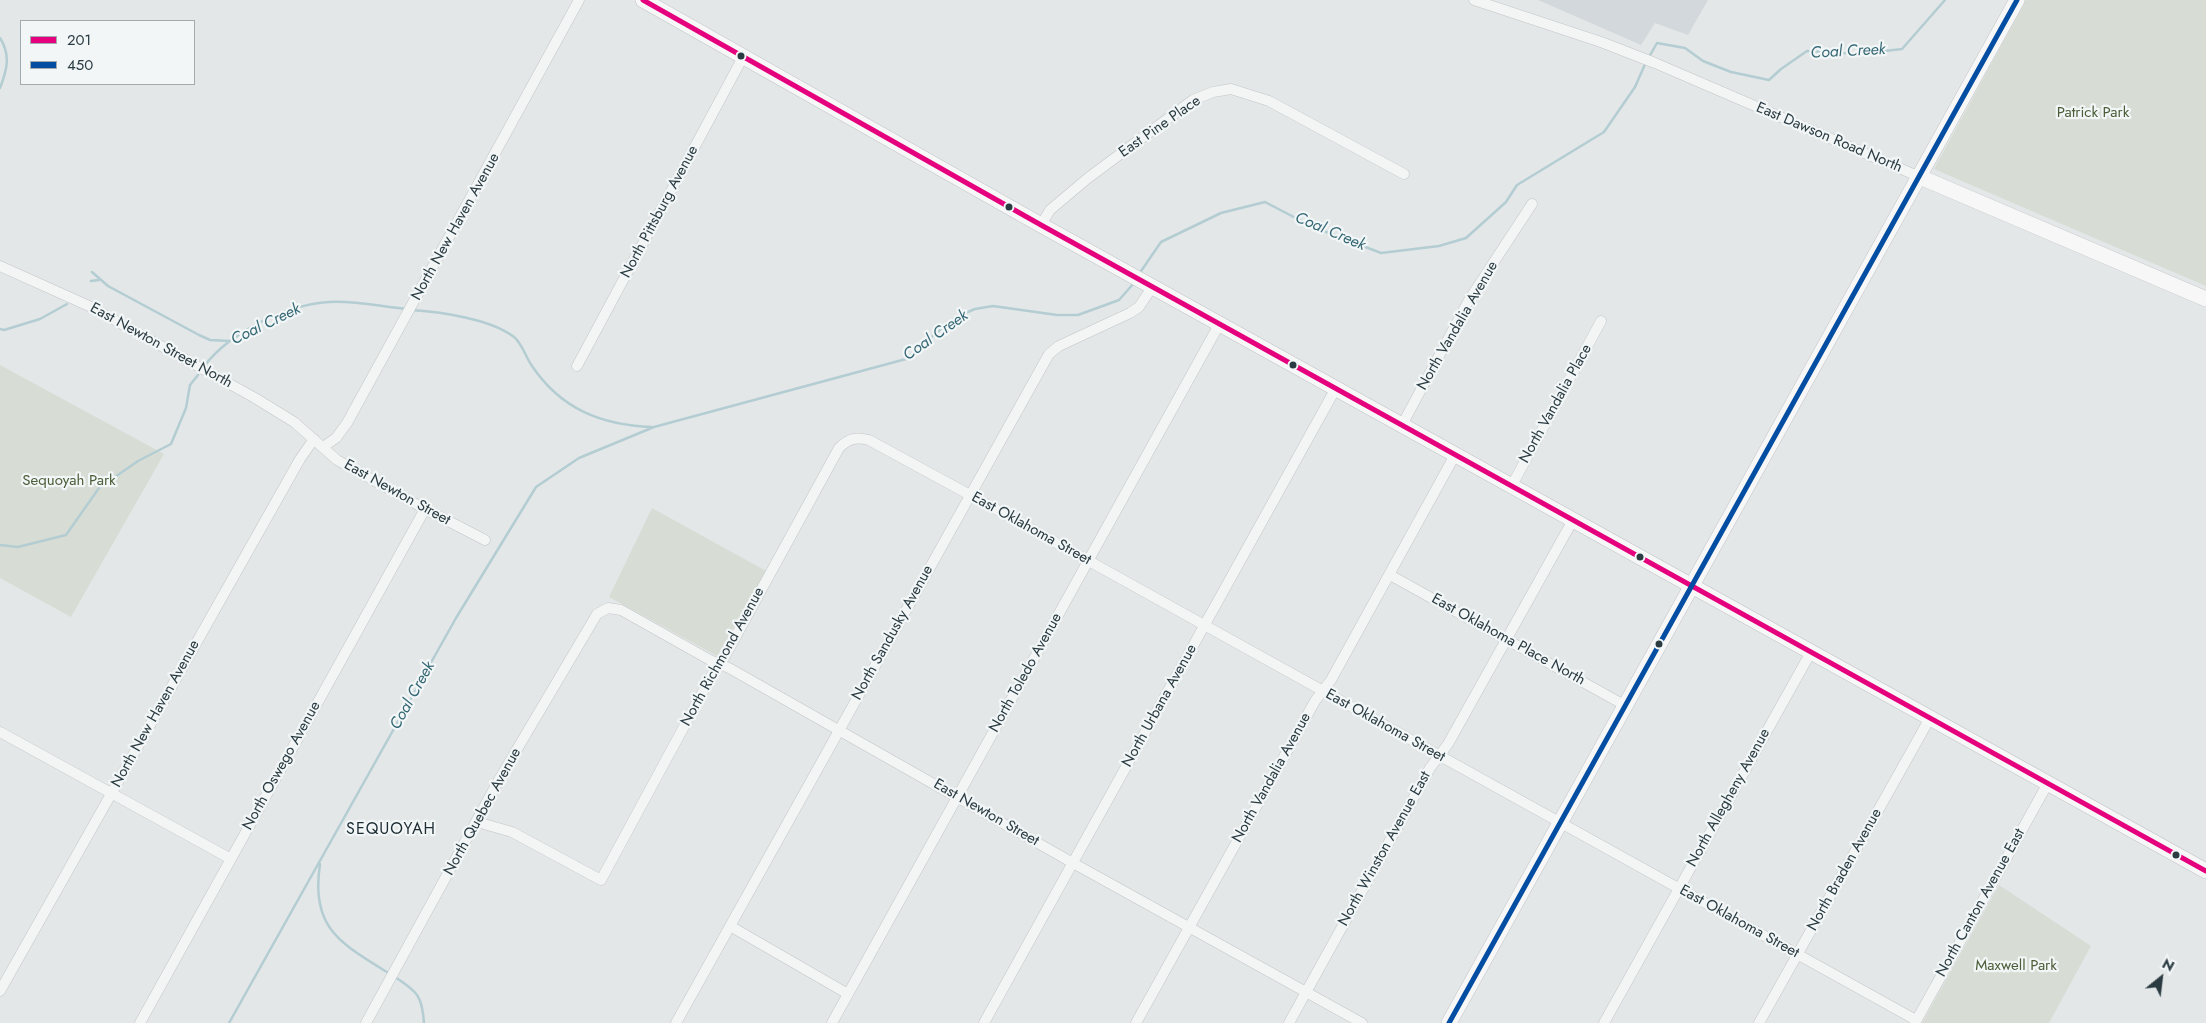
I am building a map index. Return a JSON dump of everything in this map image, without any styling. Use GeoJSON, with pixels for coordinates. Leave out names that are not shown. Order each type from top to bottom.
{"type":"FeatureCollection","features":[{"type":"Feature","properties":{"kind":"main road"},"geometry":{"type":"LineString","coordinates":[[643,0],[1041,225],[2206,872]]}},
{"type":"Feature","properties":{"kind":"main road"},"geometry":{"type":"LineString","coordinates":[[1449,1023],[2017,0]]}},
{"type":"Feature","properties":{"kind":"main road","name":"East Dawson Road North"},"geometry":{"type":"LineString","coordinates":[[1920,177],[2206,299]]}},
{"type":"Feature","properties":{"kind":"street","name":"North New Haven Avenue"},"geometry":{"type":"LineString","coordinates":[[323,447],[341,433],[579,0]]}},
{"type":"Feature","properties":{"kind":"street","name":"East Dawson Road North"},"geometry":{"type":"LineString","coordinates":[[1474,0],[1592,39],[1656,63],[1920,177]]}},
{"type":"Feature","properties":{"kind":"street","name":"North Pittsburg Avenue"},"geometry":{"type":"LineString","coordinates":[[577,366],[743,58]]}},
{"type":"Feature","properties":{"kind":"street","name":"East Pine Place"},"geometry":{"type":"LineString","coordinates":[[1041,225],[1050,210],[1065,197],[1193,100],[1213,92],[1231,89],[1269,101],[1404,174]]}},
{"type":"Feature","properties":{"kind":"street","name":"North Vandalia Avenue"},"geometry":{"type":"LineString","coordinates":[[1402,425],[1469,300],[1532,204]]}},
{"type":"Feature","properties":{"kind":"street","name":"East Newton Street North"},"geometry":{"type":"LineString","coordinates":[[0,266],[89,306],[263,403],[294,422],[314,439]]}},
{"type":"Feature","properties":{"kind":"street","name":"North Sandusky Avenue"},"geometry":{"type":"LineString","coordinates":[[676,1023],[1049,354],[1059,346],[1139,307],[1150,285]]}},
{"type":"Feature","properties":{"kind":"street","name":"North Vandalia Place"},"geometry":{"type":"LineString","coordinates":[[1511,486],[1601,321]]}},
{"type":"Feature","properties":{"kind":"street","name":"North Toledo Avenue"},"geometry":{"type":"LineString","coordinates":[[832,1023],[1220,323]]}},
{"type":"Feature","properties":{"kind":"street","name":"North Urbana Avenue"},"geometry":{"type":"LineString","coordinates":[[984,1023],[1336,388]]}},
{"type":"Feature","properties":{"kind":"street","name":"East Oklahoma Street"},"geometry":{"type":"LineString","coordinates":[[851,438],[869,440],[1561,822],[1916,1022]]}},
{"type":"Feature","properties":{"kind":"street","name":"North Richmond Avenue"},"geometry":{"type":"LineString","coordinates":[[477,822],[512,832],[601,880],[840,448],[851,438]]}},
{"type":"Feature","properties":{"kind":"street","name":"North New Haven Avenue"},"geometry":{"type":"LineString","coordinates":[[0,991],[300,459],[314,439]]}},
{"type":"Feature","properties":{"kind":"street","name":"East Newton Street"},"geometry":{"type":"LineString","coordinates":[[314,439],[337,460],[425,510],[485,540]]}},
{"type":"Feature","properties":{"kind":"street","name":"North Vandalia Avenue"},"geometry":{"type":"LineString","coordinates":[[1136,1023],[1315,701],[1331,680],[1390,575],[1455,455]]}},
{"type":"Feature","properties":{"kind":"street","name":"North Oswego Avenue"},"geometry":{"type":"LineString","coordinates":[[140,1023],[425,510]]}},
{"type":"Feature","properties":{"kind":"street","name":"North Winston Avenue East"},"geometry":{"type":"LineString","coordinates":[[1289,1023],[1430,768],[1448,744],[1573,520]]}},
{"type":"Feature","properties":{"kind":"street","name":"East Oklahoma Place North"},"geometry":{"type":"LineString","coordinates":[[1390,575],[1626,706]]}},
{"type":"Feature","properties":{"kind":"street","name":"East Newton Street"},"geometry":{"type":"LineString","coordinates":[[608,608],[621,610],[1362,1023]]}},
{"type":"Feature","properties":{"kind":"street","name":"North Quebec Avenue"},"geometry":{"type":"LineString","coordinates":[[366,1023],[500,778],[597,614],[608,608]]}},
{"type":"Feature","properties":{"kind":"street","name":"North Allegheny Avenue"},"geometry":{"type":"LineString","coordinates":[[1604,1023],[1811,652]]}},
{"type":"Feature","properties":{"kind":"street","name":"North Braden Avenue"},"geometry":{"type":"LineString","coordinates":[[1760,1023],[1930,718]]}},
{"type":"Feature","properties":{"kind":"street"},"geometry":{"type":"LineString","coordinates":[[0,732],[230,859]]}},
{"type":"Feature","properties":{"kind":"street","name":"North Canton Avenue East"},"geometry":{"type":"LineString","coordinates":[[1916,1022],[2048,783]]}},
{"type":"Feature","properties":{"kind":"street"},"geometry":{"type":"LineString","coordinates":[[730,926],[848,994]]}},
{"type":"Feature","properties":{"kind":"shaded area"},"geometry":{"type":"Polygon","coordinates":[[[1538,0],[1708,0],[1688,35],[1655,23],[1641,45],[1538,0]]]}},
{"type":"Feature","properties":{"kind":"green space","name":"Patrick Park"},"geometry":{"type":"Polygon","coordinates":[[[2026,0],[2206,0],[2206,286],[1934,169],[2026,0]]]}},
{"type":"Feature","properties":{"kind":"green space","name":"Sequoyah Park"},"geometry":{"type":"Polygon","coordinates":[[[0,365],[164,454],[71,617],[0,578],[0,365]]]}},
{"type":"Feature","properties":{"kind":"green space"},"geometry":{"type":"Polygon","coordinates":[[[652,508],[766,571],[717,656],[609,597],[652,508]]]}},
{"type":"Feature","properties":{"kind":"green space","name":"Maxwell Park"},"geometry":{"type":"Polygon","coordinates":[[[1999,885],[2091,946],[2049,1023],[1922,1023],[1999,885]]]}},
{"type":"Feature","properties":{"kind":"waterway","name":"Coal Creek"},"geometry":{"type":"LineString","coordinates":[[1649,57],[1657,43],[1685,48],[1703,61],[1731,72],[1769,80],[1807,51],[1859,54],[1902,49],[1945,0]]}},
{"type":"Feature","properties":{"kind":"waterway"},"geometry":{"type":"LineString","coordinates":[[0,38],[7,57],[0,88]]}},
{"type":"Feature","properties":{"kind":"waterway","name":"Coal Creek"},"geometry":{"type":"LineString","coordinates":[[1139,274],[1161,242],[1221,213],[1265,202],[1311,226],[1381,253],[1439,246],[1466,238],[1506,202],[1517,185],[1604,132],[1635,87],[1646,62]]}},
{"type":"Feature","properties":{"kind":"waterway"},"geometry":{"type":"LineString","coordinates":[[92,272],[108,286],[199,335],[210,340],[230,341]]}},
{"type":"Feature","properties":{"kind":"waterway"},"geometry":{"type":"LineString","coordinates":[[91,281],[99,280]]}},
{"type":"Feature","properties":{"kind":"waterway","name":"Coal Creek"},"geometry":{"type":"LineString","coordinates":[[229,1023],[456,618],[536,487],[579,458],[654,427],[906,359],[958,316],[975,309],[993,306],[1057,315],[1078,315],[1119,300],[1134,283]]}},
{"type":"Feature","properties":{"kind":"waterway","name":"Coal Creek"},"geometry":{"type":"LineString","coordinates":[[205,365],[230,341],[245,331],[278,314],[295,308],[312,304],[338,302],[407,309]]}},
{"type":"Feature","properties":{"kind":"waterway"},"geometry":{"type":"LineString","coordinates":[[0,329],[4,330],[40,319],[67,304]]}},
{"type":"Feature","properties":{"kind":"waterway","name":"Coal Creek"},"geometry":{"type":"LineString","coordinates":[[412,310],[465,318],[492,325],[517,340],[543,381],[569,404],[584,412],[616,423],[652,427]]}},
{"type":"Feature","properties":{"kind":"waterway","name":"Coal Creek"},"geometry":{"type":"LineString","coordinates":[[0,545],[18,547],[66,535],[99,488],[138,461],[171,444],[186,408],[190,385],[198,375]]}},
{"type":"Feature","properties":{"kind":"waterway"},"geometry":{"type":"LineString","coordinates":[[320,864],[318,886],[320,904],[325,919],[333,932],[357,953],[390,974]]}},
{"type":"Feature","properties":{"kind":"waterway"},"geometry":{"type":"LineString","coordinates":[[395,977],[417,995],[422,1007],[424,1023]]}},
{"type":"Feature","properties":{"kind":"transit line","name":"201"},"geometry":{"type":"LineString","coordinates":[[643,0],[1041,225],[2206,871]]}},
{"type":"Feature","properties":{"kind":"transit line","name":"450"},"geometry":{"type":"LineString","coordinates":[[1449,1023],[2017,0]]}},
{"type":"Feature","properties":{"kind":"district","name":"SEQUOYAH"},"geometry":{"type":"Point","coordinates":[391,830]}}]}
